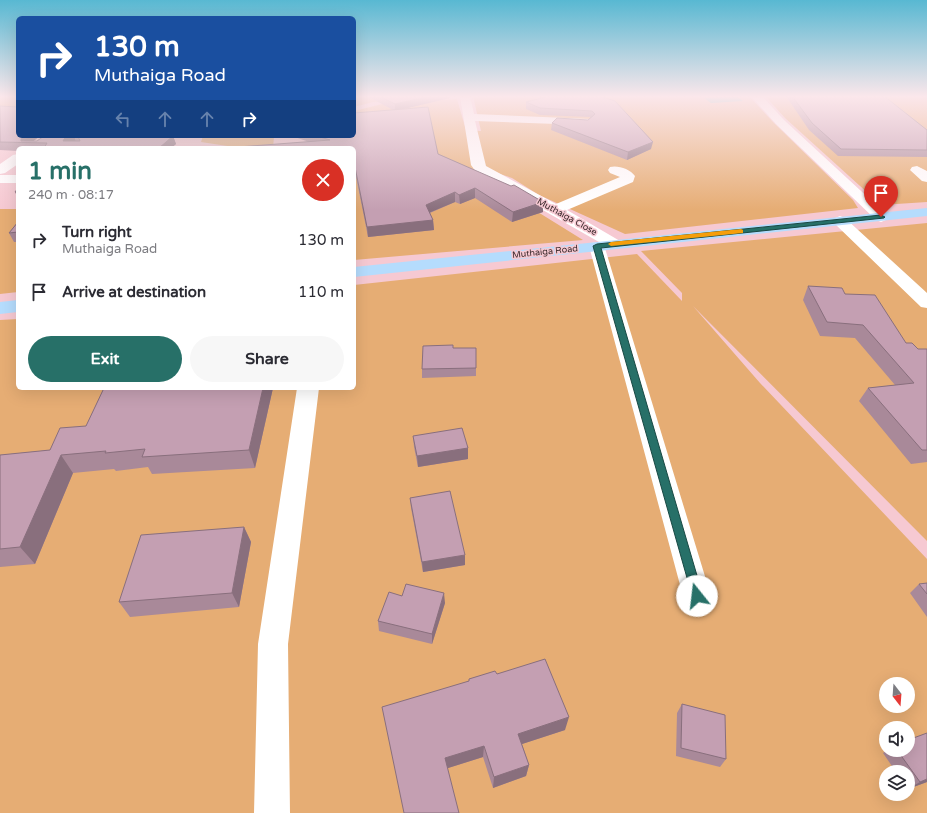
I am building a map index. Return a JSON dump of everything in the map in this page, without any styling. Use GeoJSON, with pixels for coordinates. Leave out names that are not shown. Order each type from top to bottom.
{"type":"FeatureCollection","features":[{"type":"Feature","properties":{"kind":"main road","name":"Muthaiga Road"},"geometry":{"type":"LineString","coordinates":[[356,272],[927,212]]}},
{"type":"Feature","properties":{"kind":"main road"},"geometry":{"type":"LineString","coordinates":[[0,308],[16,306]]}},
{"type":"Feature","properties":{"kind":"street","name":"Muthaiga Close"},"geometry":{"type":"LineString","coordinates":[[472,134],[478,165],[482,169],[556,210],[605,245]]}},
{"type":"Feature","properties":{"kind":"street"},"geometry":{"type":"LineString","coordinates":[[793,134],[881,217]]}},
{"type":"Feature","properties":{"kind":"street"},"geometry":{"type":"LineString","coordinates":[[0,170],[16,159]]}},
{"type":"Feature","properties":{"kind":"street"},"geometry":{"type":"LineString","coordinates":[[556,210],[628,179],[628,176],[615,170]]}},
{"type":"Feature","properties":{"kind":"street"},"geometry":{"type":"LineString","coordinates":[[840,221],[927,303]]}},
{"type":"Feature","properties":{"kind":"street"},"geometry":{"type":"LineString","coordinates":[[605,245],[697,596]]}},
{"type":"Feature","properties":{"kind":"street"},"geometry":{"type":"LineString","coordinates":[[272,813],[273,644],[308,390]]}},
{"type":"Feature","properties":{"kind":"shaded area"},"geometry":{"type":"Polygon","coordinates":[[[356,134],[785,134],[853,200],[858,208],[625,234],[539,195],[512,178],[497,173],[478,175],[583,240],[356,260],[356,146],[354,146],[354,138],[356,138],[356,134]]]}},
{"type":"Feature","properties":{"kind":"shaded area"},"geometry":{"type":"Polygon","coordinates":[[[803,134],[927,134],[927,202],[881,205],[803,134]]]}},
{"type":"Feature","properties":{"kind":"shaded area"},"geometry":{"type":"Polygon","coordinates":[[[202,138],[274,138],[273,146],[227,146],[201,142],[202,138]]]}},
{"type":"Feature","properties":{"kind":"shaded area"},"geometry":{"type":"Polygon","coordinates":[[[0,209],[16,209],[16,292],[0,294],[0,209]]]}},
{"type":"Feature","properties":{"kind":"shaded area"},"geometry":{"type":"Polygon","coordinates":[[[927,223],[927,541],[693,306],[760,383],[927,559],[927,813],[0,813],[0,320],[16,319],[16,390],[356,390],[356,285],[637,254],[682,301],[682,293],[641,251],[927,223]]]}},
{"type":"Feature","properties":{"kind":"building"},"geometry":{"type":"Polygon","coordinates":[[[0,134],[16,134],[16,138],[22,138],[21,141],[37,141],[41,138],[65,138],[63,141],[80,141],[79,138],[171,138],[161,146],[45,146],[47,143],[0,142],[0,134]]]}},
{"type":"Feature","properties":{"kind":"building"},"geometry":{"type":"Polygon","coordinates":[[[356,134],[434,134],[438,154],[511,186],[514,185],[543,202],[513,212],[475,188],[459,195],[455,192],[426,205],[433,220],[367,227],[356,172],[356,146],[251,146],[330,140],[324,138],[356,138],[356,134]]]}},
{"type":"Feature","properties":{"kind":"building"},"geometry":{"type":"Polygon","coordinates":[[[581,134],[646,134],[653,142],[628,152],[581,134]]]}},
{"type":"Feature","properties":{"kind":"building"},"geometry":{"type":"Polygon","coordinates":[[[824,134],[927,134],[927,150],[841,149],[824,134]]]}},
{"type":"Feature","properties":{"kind":"building"},"geometry":{"type":"Polygon","coordinates":[[[16,224],[16,232],[9,233],[16,224]]]}},
{"type":"Feature","properties":{"kind":"building"},"geometry":{"type":"Polygon","coordinates":[[[808,286],[842,288],[845,294],[875,295],[906,343],[912,343],[918,349],[927,349],[927,450],[922,450],[868,388],[914,383],[863,325],[827,322],[808,286]]]}},
{"type":"Feature","properties":{"kind":"building"},"geometry":{"type":"Polygon","coordinates":[[[453,345],[453,348],[476,348],[476,368],[422,369],[423,346],[453,345]]]}},
{"type":"Feature","properties":{"kind":"building"},"geometry":{"type":"Polygon","coordinates":[[[103,390],[263,390],[249,450],[142,457],[145,449],[61,455],[20,547],[0,549],[0,455],[50,450],[60,428],[86,426],[103,390]]]}},
{"type":"Feature","properties":{"kind":"building"},"geometry":{"type":"Polygon","coordinates":[[[462,428],[468,448],[417,456],[413,436],[462,428]]]}},
{"type":"Feature","properties":{"kind":"building"},"geometry":{"type":"Polygon","coordinates":[[[450,491],[465,555],[422,562],[410,498],[450,491]]]}},
{"type":"Feature","properties":{"kind":"building"},"geometry":{"type":"Polygon","coordinates":[[[244,527],[232,593],[119,602],[141,535],[244,527]]]}},
{"type":"Feature","properties":{"kind":"building"},"geometry":{"type":"Polygon","coordinates":[[[927,583],[927,594],[919,584],[927,583]]]}},
{"type":"Feature","properties":{"kind":"building"},"geometry":{"type":"Polygon","coordinates":[[[406,584],[444,593],[432,634],[378,621],[389,592],[402,596],[406,584]]]}},
{"type":"Feature","properties":{"kind":"building"},"geometry":{"type":"Polygon","coordinates":[[[545,659],[569,717],[518,734],[529,765],[494,777],[484,746],[445,758],[459,813],[404,813],[382,707],[469,681],[469,679],[495,671],[497,674],[545,659]]]}},
{"type":"Feature","properties":{"kind":"building"},"geometry":{"type":"Polygon","coordinates":[[[682,704],[725,715],[726,759],[681,748],[682,704]]]}},
{"type":"Feature","properties":{"kind":"building"},"geometry":{"type":"Polygon","coordinates":[[[927,733],[927,779],[920,782],[915,775],[915,765],[908,765],[902,757],[915,757],[915,737],[927,733]]]}},
{"type":"Feature","properties":{"kind":"slow traffic"},"geometry":{"type":"LineString","coordinates":[[611,244],[741,231]]}},
{"type":"Feature","properties":{"kind":"route"},"geometry":{"type":"LineString","coordinates":[[697,596],[597,246],[881,217]]}}]}
